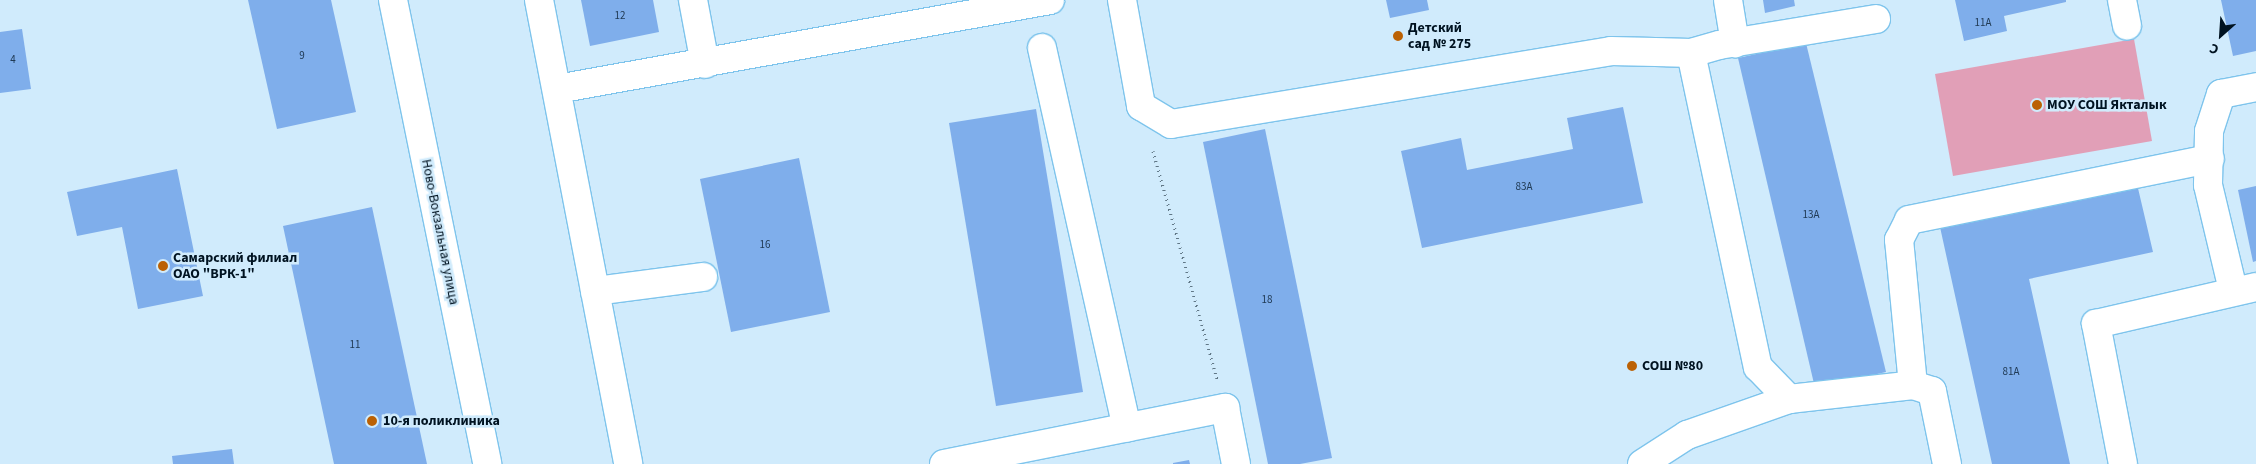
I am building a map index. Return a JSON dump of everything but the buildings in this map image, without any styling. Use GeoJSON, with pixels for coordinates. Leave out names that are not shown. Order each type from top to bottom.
{"type":"FeatureCollection","features":[{"type":"Feature","properties":{"kind":"main road","name":"Ново-Вокзальная улица"},"geometry":{"type":"LineString","coordinates":[[393,0],[487,464]]}},
{"type":"Feature","properties":{"kind":"main road"},"geometry":{"type":"LineString","coordinates":[[539,0],[628,464]]}},
{"type":"Feature","properties":{"kind":"main road"},"geometry":{"type":"LineString","coordinates":[[693,0],[705,64]]}},
{"type":"Feature","properties":{"kind":"main road"},"geometry":{"type":"LineString","coordinates":[[556,89],[705,64],[1050,0]]}},
{"type":"Feature","properties":{"kind":"main road"},"geometry":{"type":"LineString","coordinates":[[1122,0],[1141,106],[1171,124],[1611,51],[1691,53],[1735,43],[1876,19]]}},
{"type":"Feature","properties":{"kind":"main road"},"geometry":{"type":"LineString","coordinates":[[1728,0],[1735,43]]}},
{"type":"Feature","properties":{"kind":"main road"},"geometry":{"type":"LineString","coordinates":[[1042,48],[1127,428]]}},
{"type":"Feature","properties":{"kind":"main road"},"geometry":{"type":"LineString","coordinates":[[1691,53],[1758,367],[1789,399]]}},
{"type":"Feature","properties":{"kind":"main road"},"geometry":{"type":"LineString","coordinates":[[2124,464],[2096,324],[2245,288],[2208,185],[2210,160],[2209,132],[2221,94],[2256,87]]}},
{"type":"Feature","properties":{"kind":"main road"},"geometry":{"type":"LineString","coordinates":[[1913,385],[1899,240],[1909,220],[2210,160]]}},
{"type":"Feature","properties":{"kind":"main road"},"geometry":{"type":"LineString","coordinates":[[595,291],[703,277]]}},
{"type":"Feature","properties":{"kind":"main road"},"geometry":{"type":"LineString","coordinates":[[1642,464],[1687,435],[1789,399],[1913,385],[1932,391],[1947,464]]}},
{"type":"Feature","properties":{"kind":"main road"},"geometry":{"type":"LineString","coordinates":[[944,464],[1225,408],[1236,464]]}},
{"type":"Feature","properties":{"kind":"path"},"geometry":{"type":"LineString","coordinates":[[1141,106],[1225,408]]}},
{"type":"Feature","properties":{"kind":"shaded area"},"geometry":{"type":"Polygon","coordinates":[[[2134,39],[2152,141],[1953,176],[1935,74],[2134,39]]]}},
{"type":"Feature","properties":{"kind":"place","name":"Детский сад № 275"},"geometry":{"type":"Point","coordinates":[1398,36]}},
{"type":"Feature","properties":{"kind":"place","name":"МОУ СОШ Якталык"},"geometry":{"type":"Point","coordinates":[2037,105]}},
{"type":"Feature","properties":{"kind":"place","name":"Самарский филиал ОАО \"ВРК-1\""},"geometry":{"type":"Point","coordinates":[163,266]}},
{"type":"Feature","properties":{"kind":"place","name":"СОШ №80"},"geometry":{"type":"Point","coordinates":[1632,366]}},
{"type":"Feature","properties":{"kind":"place","name":"10-я поликлиника"},"geometry":{"type":"Point","coordinates":[372,421]}}]}
